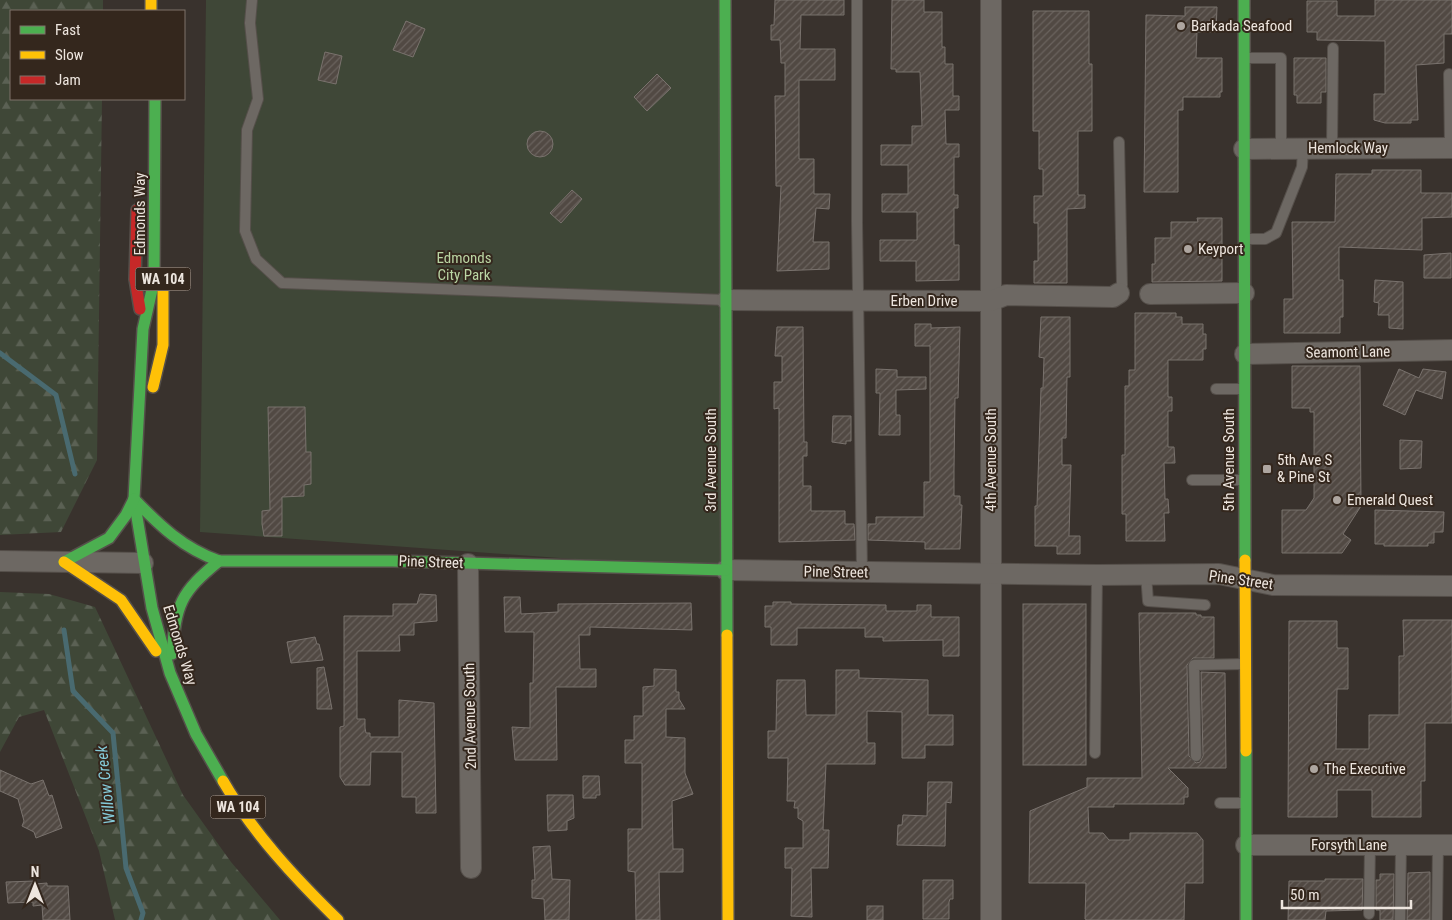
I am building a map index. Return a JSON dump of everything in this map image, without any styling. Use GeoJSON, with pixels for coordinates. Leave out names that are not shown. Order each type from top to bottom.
{"type":"FeatureCollection","features":[{"type":"Feature","properties":{"kind":"main road","name":"3rd Avenue South"},"geometry":{"type":"LineString","coordinates":[[726,0],[728,920]]}},
{"type":"Feature","properties":{"kind":"main road","name":"5th Avenue South"},"geometry":{"type":"LineString","coordinates":[[1244,0],[1246,920]]}},
{"type":"Feature","properties":{"kind":"main road","name":"Edmonds Way"},"geometry":{"type":"LineString","coordinates":[[155,100],[154,281],[143,329],[138,456],[134,499],[143,563],[152,608],[170,673],[196,734],[239,809],[303,886],[338,920]]}},
{"type":"Feature","properties":{"kind":"main road","name":"WA 104"},"geometry":{"type":"LineString","coordinates":[[138,456],[163,345],[164,100]]}},
{"type":"Feature","properties":{"kind":"main road","name":"Edmonds Way"},"geometry":{"type":"LineString","coordinates":[[137,201],[134,279],[143,329]]}},
{"type":"Feature","properties":{"kind":"main road","name":"Pine Street"},"geometry":{"type":"LineString","coordinates":[[134,499],[178,543],[199,555],[220,561],[726,570]]}},
{"type":"Feature","properties":{"kind":"main road"},"geometry":{"type":"LineString","coordinates":[[64,562],[110,538],[126,515],[134,499]]}},
{"type":"Feature","properties":{"kind":"main road"},"geometry":{"type":"LineString","coordinates":[[170,673],[175,614],[184,592],[220,561]]}},
{"type":"Feature","properties":{"kind":"main road"},"geometry":{"type":"LineString","coordinates":[[64,562],[104,586],[121,600],[170,673]]}},
{"type":"Feature","properties":{"kind":"street","name":"4th Avenue South"},"geometry":{"type":"LineString","coordinates":[[991,0],[991,920]]}},
{"type":"Feature","properties":{"kind":"street","name":"Hemlock Way"},"geometry":{"type":"LineString","coordinates":[[1244,149],[1451,148]]}},
{"type":"Feature","properties":{"kind":"street","name":"Erben Drive"},"geometry":{"type":"LineString","coordinates":[[727,300],[991,301],[1006,295],[1113,297],[1119,293]]}},
{"type":"Feature","properties":{"kind":"street"},"geometry":{"type":"LineString","coordinates":[[1150,294],[1244,293]]}},
{"type":"Feature","properties":{"kind":"street","name":"Seamont Lane"},"geometry":{"type":"LineString","coordinates":[[1244,354],[1452,350]]}},
{"type":"Feature","properties":{"kind":"street"},"geometry":{"type":"LineString","coordinates":[[0,561],[143,563]]}},
{"type":"Feature","properties":{"kind":"street","name":"2nd Avenue South"},"geometry":{"type":"LineString","coordinates":[[468,564],[471,868]]}},
{"type":"Feature","properties":{"kind":"street","name":"Pine Street"},"geometry":{"type":"LineString","coordinates":[[726,570],[1097,575],[1219,574],[1273,585],[1452,586]]}},
{"type":"Feature","properties":{"kind":"street","name":"Forsyth Lane"},"geometry":{"type":"LineString","coordinates":[[1246,845],[1445,845]]}},
{"type":"Feature","properties":{"kind":"lane"},"geometry":{"type":"LineString","coordinates":[[252,0],[250,23],[258,98],[247,130],[245,231],[256,259],[282,283],[727,300]]}},
{"type":"Feature","properties":{"kind":"lane"},"geometry":{"type":"LineString","coordinates":[[857,0],[858,301],[862,572]]}},
{"type":"Feature","properties":{"kind":"lane"},"geometry":{"type":"LineString","coordinates":[[1332,48],[1332,148]]}},
{"type":"Feature","properties":{"kind":"lane"},"geometry":{"type":"LineString","coordinates":[[1244,58],[1281,58],[1281,148]]}},
{"type":"Feature","properties":{"kind":"lane"},"geometry":{"type":"LineString","coordinates":[[1449,74],[1451,148]]}},
{"type":"Feature","properties":{"kind":"lane"},"geometry":{"type":"LineString","coordinates":[[1119,142],[1122,285],[1119,293]]}},
{"type":"Feature","properties":{"kind":"lane"},"geometry":{"type":"LineString","coordinates":[[1244,239],[1265,239],[1276,234],[1302,167],[1303,148]]}},
{"type":"Feature","properties":{"kind":"lane"},"geometry":{"type":"LineString","coordinates":[[1216,389],[1244,389]]}},
{"type":"Feature","properties":{"kind":"lane"},"geometry":{"type":"LineString","coordinates":[[1192,480],[1244,480]]}},
{"type":"Feature","properties":{"kind":"lane"},"geometry":{"type":"LineString","coordinates":[[1146,574],[1148,601],[1205,605]]}},
{"type":"Feature","properties":{"kind":"lane"},"geometry":{"type":"LineString","coordinates":[[1095,753],[1097,575]]}},
{"type":"Feature","properties":{"kind":"lane"},"geometry":{"type":"LineString","coordinates":[[1196,756],[1194,665],[1245,664]]}},
{"type":"Feature","properties":{"kind":"lane"},"geometry":{"type":"LineString","coordinates":[[1220,802],[1246,803]]}},
{"type":"Feature","properties":{"kind":"lane"},"geometry":{"type":"LineString","coordinates":[[1369,914],[1370,845]]}},
{"type":"Feature","properties":{"kind":"lane"},"geometry":{"type":"LineString","coordinates":[[1436,920],[1445,845]]}},
{"type":"Feature","properties":{"kind":"lane"},"geometry":{"type":"LineString","coordinates":[[1400,920],[1401,846]]}},
{"type":"Feature","properties":{"kind":"green space"},"geometry":{"type":"Polygon","coordinates":[[[0,0],[103,0],[103,10],[10,10],[10,100],[102,100],[97,460],[61,532],[0,535],[0,0]]]}},
{"type":"Feature","properties":{"kind":"green space","name":"Edmonds City Park"},"geometry":{"type":"Polygon","coordinates":[[[206,0],[725,0],[726,570],[200,532],[206,0]]]}},
{"type":"Feature","properties":{"kind":"green space"},"geometry":{"type":"Polygon","coordinates":[[[0,592],[49,594],[95,607],[183,795],[231,862],[280,920],[115,920],[99,851],[44,710],[19,717],[0,752],[0,592]]]}},
{"type":"Feature","properties":{"kind":"building"},"geometry":{"type":"Polygon","coordinates":[[[775,0],[844,0],[844,15],[801,15],[800,49],[835,49],[835,80],[799,80],[799,159],[814,159],[814,194],[830,194],[829,209],[816,208],[813,242],[829,242],[829,269],[777,271],[781,186],[776,186],[775,96],[785,96],[785,63],[781,63],[780,40],[771,40],[775,0]]]}},
{"type":"Feature","properties":{"kind":"building"},"geometry":{"type":"Polygon","coordinates":[[[892,0],[924,0],[924,12],[942,12],[942,47],[945,47],[945,64],[953,64],[953,96],[959,96],[959,110],[945,110],[946,144],[959,144],[959,157],[954,157],[954,195],[958,195],[958,208],[954,208],[954,245],[959,245],[959,280],[916,281],[916,261],[880,261],[880,240],[917,240],[917,212],[882,212],[882,194],[908,194],[908,165],[881,165],[881,145],[912,145],[912,126],[922,126],[920,72],[896,72],[896,69],[891,69],[892,0]]]}},
{"type":"Feature","properties":{"kind":"building"},"geometry":{"type":"Polygon","coordinates":[[[1375,0],[1452,0],[1452,34],[1444,34],[1444,63],[1416,65],[1418,120],[1411,120],[1411,123],[1385,123],[1374,120],[1374,94],[1385,94],[1385,41],[1317,40],[1317,32],[1307,32],[1307,1],[1337,1],[1337,16],[1375,16],[1375,0]]]}},
{"type":"Feature","properties":{"kind":"building"},"geometry":{"type":"Polygon","coordinates":[[[1185,7],[1217,7],[1216,32],[1197,32],[1196,58],[1222,58],[1222,92],[1220,92],[1220,97],[1183,97],[1183,110],[1178,110],[1178,192],[1144,192],[1146,15],[1185,16],[1185,7]]]}},
{"type":"Feature","properties":{"kind":"building"},"geometry":{"type":"Polygon","coordinates":[[[1033,11],[1089,11],[1089,64],[1092,64],[1092,131],[1078,131],[1078,195],[1085,195],[1085,208],[1067,209],[1067,283],[1034,283],[1034,261],[1038,261],[1038,223],[1034,223],[1034,196],[1043,196],[1043,169],[1039,169],[1039,131],[1033,131],[1033,11]]]}},
{"type":"Feature","properties":{"kind":"building"},"geometry":{"type":"Polygon","coordinates":[[[406,21],[425,29],[413,57],[393,50],[406,21]]]}},
{"type":"Feature","properties":{"kind":"building"},"geometry":{"type":"Polygon","coordinates":[[[325,52],[342,56],[336,84],[318,80],[325,52]]]}},
{"type":"Feature","properties":{"kind":"building"},"geometry":{"type":"Polygon","coordinates":[[[1294,58],[1326,58],[1326,92],[1321,92],[1321,103],[1297,103],[1297,95],[1294,95],[1294,58]]]}},
{"type":"Feature","properties":{"kind":"building"},"geometry":{"type":"Polygon","coordinates":[[[657,74],[671,88],[647,111],[634,97],[657,74]]]}},
{"type":"Feature","properties":{"kind":"building"},"geometry":{"type":"Polygon","coordinates":[[[540,131],[549,135],[553,144],[549,153],[540,157],[531,153],[527,144],[531,135],[540,131]]]}},
{"type":"Feature","properties":{"kind":"building"},"geometry":{"type":"Polygon","coordinates":[[[1372,170],[1421,170],[1421,193],[1452,193],[1452,217],[1422,218],[1422,250],[1339,247],[1339,280],[1343,280],[1343,317],[1340,317],[1340,333],[1284,333],[1284,299],[1293,299],[1292,222],[1335,222],[1336,174],[1372,174],[1372,170]]]}},
{"type":"Feature","properties":{"kind":"building"},"geometry":{"type":"Polygon","coordinates":[[[572,190],[582,199],[561,223],[550,213],[572,190]]]}},
{"type":"Feature","properties":{"kind":"building","name":"Keyport"},"geometry":{"type":"Polygon","coordinates":[[[1197,218],[1222,218],[1222,281],[1152,282],[1152,264],[1155,264],[1155,238],[1171,238],[1171,222],[1198,222],[1197,218]]]}},
{"type":"Feature","properties":{"kind":"building"},"geometry":{"type":"Polygon","coordinates":[[[1451,253],[1451,278],[1424,278],[1424,255],[1451,253]]]}},
{"type":"Feature","properties":{"kind":"building"},"geometry":{"type":"Polygon","coordinates":[[[1375,280],[1403,282],[1403,329],[1389,328],[1389,315],[1378,315],[1379,303],[1374,302],[1375,280]]]}},
{"type":"Feature","properties":{"kind":"building"},"geometry":{"type":"Polygon","coordinates":[[[1135,313],[1176,313],[1176,317],[1182,317],[1182,324],[1203,324],[1203,334],[1206,334],[1206,349],[1203,349],[1203,360],[1168,360],[1168,397],[1172,397],[1172,411],[1168,411],[1168,447],[1174,447],[1175,463],[1164,463],[1165,499],[1168,499],[1169,513],[1164,513],[1165,541],[1126,541],[1126,514],[1122,514],[1122,455],[1125,455],[1125,386],[1129,386],[1129,370],[1135,370],[1135,313]]]}},
{"type":"Feature","properties":{"kind":"building"},"geometry":{"type":"Polygon","coordinates":[[[1041,317],[1070,317],[1070,377],[1067,377],[1066,438],[1062,438],[1062,465],[1071,465],[1069,536],[1080,536],[1080,554],[1057,554],[1057,546],[1035,546],[1035,506],[1037,506],[1041,388],[1043,388],[1044,358],[1039,357],[1041,317]]]}},
{"type":"Feature","properties":{"kind":"building"},"geometry":{"type":"Polygon","coordinates":[[[915,324],[931,324],[931,328],[960,327],[958,398],[955,398],[954,496],[960,496],[960,505],[962,505],[960,549],[925,549],[925,542],[868,540],[868,524],[876,524],[876,517],[924,517],[924,482],[930,482],[930,346],[915,346],[915,324]]]}},
{"type":"Feature","properties":{"kind":"building"},"geometry":{"type":"Polygon","coordinates":[[[777,327],[803,327],[804,442],[807,442],[807,456],[803,456],[803,486],[811,486],[811,511],[845,511],[845,524],[854,524],[855,540],[779,542],[779,408],[774,409],[774,382],[782,382],[782,356],[775,356],[777,327]]]}},
{"type":"Feature","properties":{"kind":"building"},"geometry":{"type":"Polygon","coordinates":[[[1292,366],[1360,366],[1361,506],[1343,534],[1351,540],[1342,553],[1282,553],[1282,510],[1306,510],[1314,498],[1314,412],[1310,412],[1310,408],[1292,408],[1292,366]]]}},
{"type":"Feature","properties":{"kind":"building"},"geometry":{"type":"Polygon","coordinates":[[[876,369],[897,370],[897,377],[926,377],[926,389],[896,390],[896,415],[900,415],[900,435],[879,435],[880,393],[876,393],[876,369]]]}},
{"type":"Feature","properties":{"kind":"building"},"geometry":{"type":"Polygon","coordinates":[[[1399,369],[1419,378],[1423,369],[1446,372],[1442,399],[1416,390],[1405,415],[1383,405],[1399,369]]]}},
{"type":"Feature","properties":{"kind":"building"},"geometry":{"type":"Polygon","coordinates":[[[268,407],[305,407],[306,452],[311,452],[311,484],[304,485],[304,496],[282,497],[282,536],[264,536],[262,524],[262,511],[270,510],[268,407]]]}},
{"type":"Feature","properties":{"kind":"building"},"geometry":{"type":"Polygon","coordinates":[[[833,416],[851,416],[851,441],[846,441],[846,444],[832,442],[833,416]]]}},
{"type":"Feature","properties":{"kind":"building"},"geometry":{"type":"Polygon","coordinates":[[[1400,440],[1422,441],[1421,468],[1400,469],[1400,440]]]}},
{"type":"Feature","properties":{"kind":"building"},"geometry":{"type":"Polygon","coordinates":[[[1375,510],[1444,512],[1443,532],[1434,532],[1434,543],[1428,543],[1428,546],[1384,546],[1384,544],[1375,544],[1375,510]]]}},
{"type":"Feature","properties":{"kind":"building"},"geometry":{"type":"Polygon","coordinates":[[[420,594],[436,595],[437,621],[414,623],[414,635],[399,635],[400,651],[357,651],[357,719],[365,719],[366,733],[370,733],[370,737],[399,737],[399,700],[434,703],[436,813],[416,813],[416,797],[402,797],[402,752],[371,752],[370,785],[345,785],[340,777],[340,727],[344,726],[344,616],[393,616],[393,604],[417,604],[420,594]]]}},
{"type":"Feature","properties":{"kind":"building"},"geometry":{"type":"Polygon","coordinates":[[[504,597],[520,597],[521,614],[558,612],[558,604],[691,603],[692,630],[590,627],[590,635],[579,635],[580,669],[596,669],[596,687],[556,687],[557,760],[515,760],[512,727],[530,728],[530,683],[533,683],[534,632],[505,632],[504,597]]]}},
{"type":"Feature","properties":{"kind":"building"},"geometry":{"type":"Polygon","coordinates":[[[773,602],[791,602],[791,604],[886,605],[886,611],[917,611],[917,605],[931,605],[931,617],[959,617],[959,656],[943,656],[943,640],[883,641],[883,637],[865,637],[865,628],[797,628],[797,645],[771,645],[771,627],[765,627],[765,606],[773,606],[773,602]]]}},
{"type":"Feature","properties":{"kind":"building"},"geometry":{"type":"Polygon","coordinates":[[[1023,604],[1086,604],[1086,765],[1023,765],[1023,604]]]}},
{"type":"Feature","properties":{"kind":"building"},"geometry":{"type":"Polygon","coordinates":[[[1139,613],[1196,613],[1196,615],[1201,615],[1201,617],[1214,617],[1214,658],[1193,658],[1187,665],[1189,756],[1196,763],[1200,762],[1203,756],[1201,672],[1225,673],[1226,768],[1168,768],[1188,788],[1188,797],[1184,797],[1184,804],[1114,804],[1114,807],[1088,807],[1089,833],[1103,833],[1109,840],[1130,840],[1130,833],[1197,833],[1203,840],[1203,883],[1185,883],[1184,920],[1087,920],[1085,919],[1086,883],[1029,883],[1030,811],[1087,787],[1087,778],[1142,778],[1139,613]]]}},
{"type":"Feature","properties":{"kind":"building"},"geometry":{"type":"Polygon","coordinates":[[[1403,620],[1452,620],[1452,723],[1425,723],[1425,781],[1421,781],[1421,817],[1372,817],[1372,790],[1337,790],[1337,817],[1288,817],[1289,621],[1337,621],[1337,648],[1348,648],[1348,689],[1337,689],[1336,749],[1369,749],[1369,715],[1399,715],[1399,656],[1404,656],[1403,620]]]}},
{"type":"Feature","properties":{"kind":"building"},"geometry":{"type":"Polygon","coordinates":[[[315,637],[323,660],[291,663],[287,642],[315,637]]]}},
{"type":"Feature","properties":{"kind":"building"},"geometry":{"type":"Polygon","coordinates":[[[324,667],[332,709],[317,709],[317,668],[324,667]]]}},
{"type":"Feature","properties":{"kind":"building"},"geometry":{"type":"Polygon","coordinates":[[[654,669],[676,670],[676,692],[679,692],[679,699],[685,709],[666,709],[666,737],[685,738],[685,773],[693,794],[672,801],[673,849],[683,849],[683,872],[659,872],[660,920],[636,920],[635,872],[628,871],[628,829],[642,829],[642,763],[625,763],[625,740],[634,740],[634,716],[643,716],[643,687],[654,686],[654,669]]]}},
{"type":"Feature","properties":{"kind":"building"},"geometry":{"type":"Polygon","coordinates":[[[836,670],[859,670],[859,678],[928,680],[928,715],[953,715],[953,745],[925,745],[925,758],[902,758],[902,712],[867,711],[867,743],[875,743],[875,764],[826,764],[823,830],[829,830],[828,868],[811,868],[812,917],[791,916],[792,868],[785,868],[785,848],[803,848],[803,821],[798,818],[798,808],[794,808],[795,801],[787,801],[788,758],[768,758],[768,731],[776,731],[777,680],[805,680],[806,715],[836,715],[836,670]]]}},
{"type":"Feature","properties":{"kind":"building"},"geometry":{"type":"Polygon","coordinates":[[[0,770],[31,784],[43,780],[49,796],[52,795],[62,828],[36,838],[34,832],[22,826],[24,821],[18,799],[0,791],[0,770]]]}},
{"type":"Feature","properties":{"kind":"building"},"geometry":{"type":"Polygon","coordinates":[[[583,776],[599,776],[600,795],[596,795],[596,798],[583,798],[583,776]]]}},
{"type":"Feature","properties":{"kind":"building"},"geometry":{"type":"Polygon","coordinates":[[[928,782],[952,782],[951,803],[946,802],[945,846],[897,845],[898,825],[902,825],[903,815],[927,816],[928,782]]]}},
{"type":"Feature","properties":{"kind":"building"},"geometry":{"type":"Polygon","coordinates":[[[547,795],[573,795],[574,818],[567,821],[567,830],[548,831],[547,795]]]}},
{"type":"Feature","properties":{"kind":"building"},"geometry":{"type":"Polygon","coordinates":[[[550,846],[552,879],[570,880],[569,920],[545,920],[544,899],[532,898],[532,880],[535,880],[533,847],[550,846]]]}},
{"type":"Feature","properties":{"kind":"building"},"geometry":{"type":"Polygon","coordinates":[[[1430,872],[1430,920],[1407,920],[1408,873],[1430,872]]]}},
{"type":"Feature","properties":{"kind":"building"},"geometry":{"type":"Polygon","coordinates":[[[1380,874],[1394,874],[1393,920],[1380,920],[1380,910],[1376,910],[1376,880],[1380,880],[1380,874]]]}},
{"type":"Feature","properties":{"kind":"building"},"geometry":{"type":"Polygon","coordinates":[[[1325,879],[1363,879],[1362,910],[1326,911],[1325,920],[1288,920],[1289,881],[1325,881],[1325,879]]]}},
{"type":"Feature","properties":{"kind":"building"},"geometry":{"type":"Polygon","coordinates":[[[923,880],[953,880],[953,899],[950,899],[949,902],[949,919],[923,919],[923,880]]]}},
{"type":"Feature","properties":{"kind":"building"},"geometry":{"type":"Polygon","coordinates":[[[35,881],[35,884],[47,883],[47,886],[68,886],[70,920],[43,920],[42,905],[33,906],[33,902],[8,903],[6,882],[35,881]]]}},
{"type":"Feature","properties":{"kind":"building"},"geometry":{"type":"Polygon","coordinates":[[[867,906],[883,906],[883,920],[867,920],[867,906]]]}},
{"type":"Feature","properties":{"kind":"waterway","name":"Willow Creek"},"geometry":{"type":"LineString","coordinates":[[0,353],[56,395],[75,474]]}},
{"type":"Feature","properties":{"kind":"waterway","name":"Willow Creek"},"geometry":{"type":"LineString","coordinates":[[64,630],[73,691],[113,733],[126,868],[143,913],[141,920]]}},
{"type":"Feature","properties":{"kind":"traffic: fast"},"geometry":{"type":"LineString","coordinates":[[725,0],[727,635]]}},
{"type":"Feature","properties":{"kind":"traffic: fast"},"geometry":{"type":"LineString","coordinates":[[1244,0],[1245,560]]}},
{"type":"Feature","properties":{"kind":"traffic: fast"},"geometry":{"type":"LineString","coordinates":[[155,100],[154,281],[143,329],[134,499],[152,608],[170,673],[196,734],[223,781]]}},
{"type":"Feature","properties":{"kind":"traffic: fast"},"geometry":{"type":"LineString","coordinates":[[134,499],[183,543],[219,561]]}},
{"type":"Feature","properties":{"kind":"traffic: fast"},"geometry":{"type":"LineString","coordinates":[[64,562],[109,538],[126,515],[134,499]]}},
{"type":"Feature","properties":{"kind":"traffic: fast"},"geometry":{"type":"LineString","coordinates":[[219,561],[392,561],[726,570]]}},
{"type":"Feature","properties":{"kind":"traffic: fast"},"geometry":{"type":"LineString","coordinates":[[172,654],[178,611],[182,601],[196,582],[219,561]]}},
{"type":"Feature","properties":{"kind":"traffic: fast"},"geometry":{"type":"LineString","coordinates":[[1246,751],[1246,920]]}},
{"type":"Feature","properties":{"kind":"traffic: slow"},"geometry":{"type":"LineString","coordinates":[[151,0],[151,10]]}},
{"type":"Feature","properties":{"kind":"traffic: slow"},"geometry":{"type":"LineString","coordinates":[[153,387],[163,345],[163,291]]}},
{"type":"Feature","properties":{"kind":"traffic: slow"},"geometry":{"type":"LineString","coordinates":[[1245,560],[1246,751]]}},
{"type":"Feature","properties":{"kind":"traffic: slow"},"geometry":{"type":"LineString","coordinates":[[64,562],[121,600],[156,651]]}},
{"type":"Feature","properties":{"kind":"traffic: slow"},"geometry":{"type":"LineString","coordinates":[[727,635],[728,920]]}},
{"type":"Feature","properties":{"kind":"traffic: slow"},"geometry":{"type":"LineString","coordinates":[[223,781],[261,837],[306,888],[338,920]]}},
{"type":"Feature","properties":{"kind":"traffic: jam"},"geometry":{"type":"LineString","coordinates":[[137,210],[135,279],[140,309]]}},
{"type":"Feature","properties":{"kind":"place","name":"Barkada Seafood"},"geometry":{"type":"Point","coordinates":[1181,26]}},
{"type":"Feature","properties":{"kind":"place","name":"Keyport"},"geometry":{"type":"Point","coordinates":[1188,249]}},
{"type":"Feature","properties":{"kind":"place","name":"5th Ave S & Pine St"},"geometry":{"type":"Point","coordinates":[1267,469]}},
{"type":"Feature","properties":{"kind":"place","name":"Emerald Quest"},"geometry":{"type":"Point","coordinates":[1337,500]}},
{"type":"Feature","properties":{"kind":"place","name":"The Executive"},"geometry":{"type":"Point","coordinates":[1314,769]}}]}
